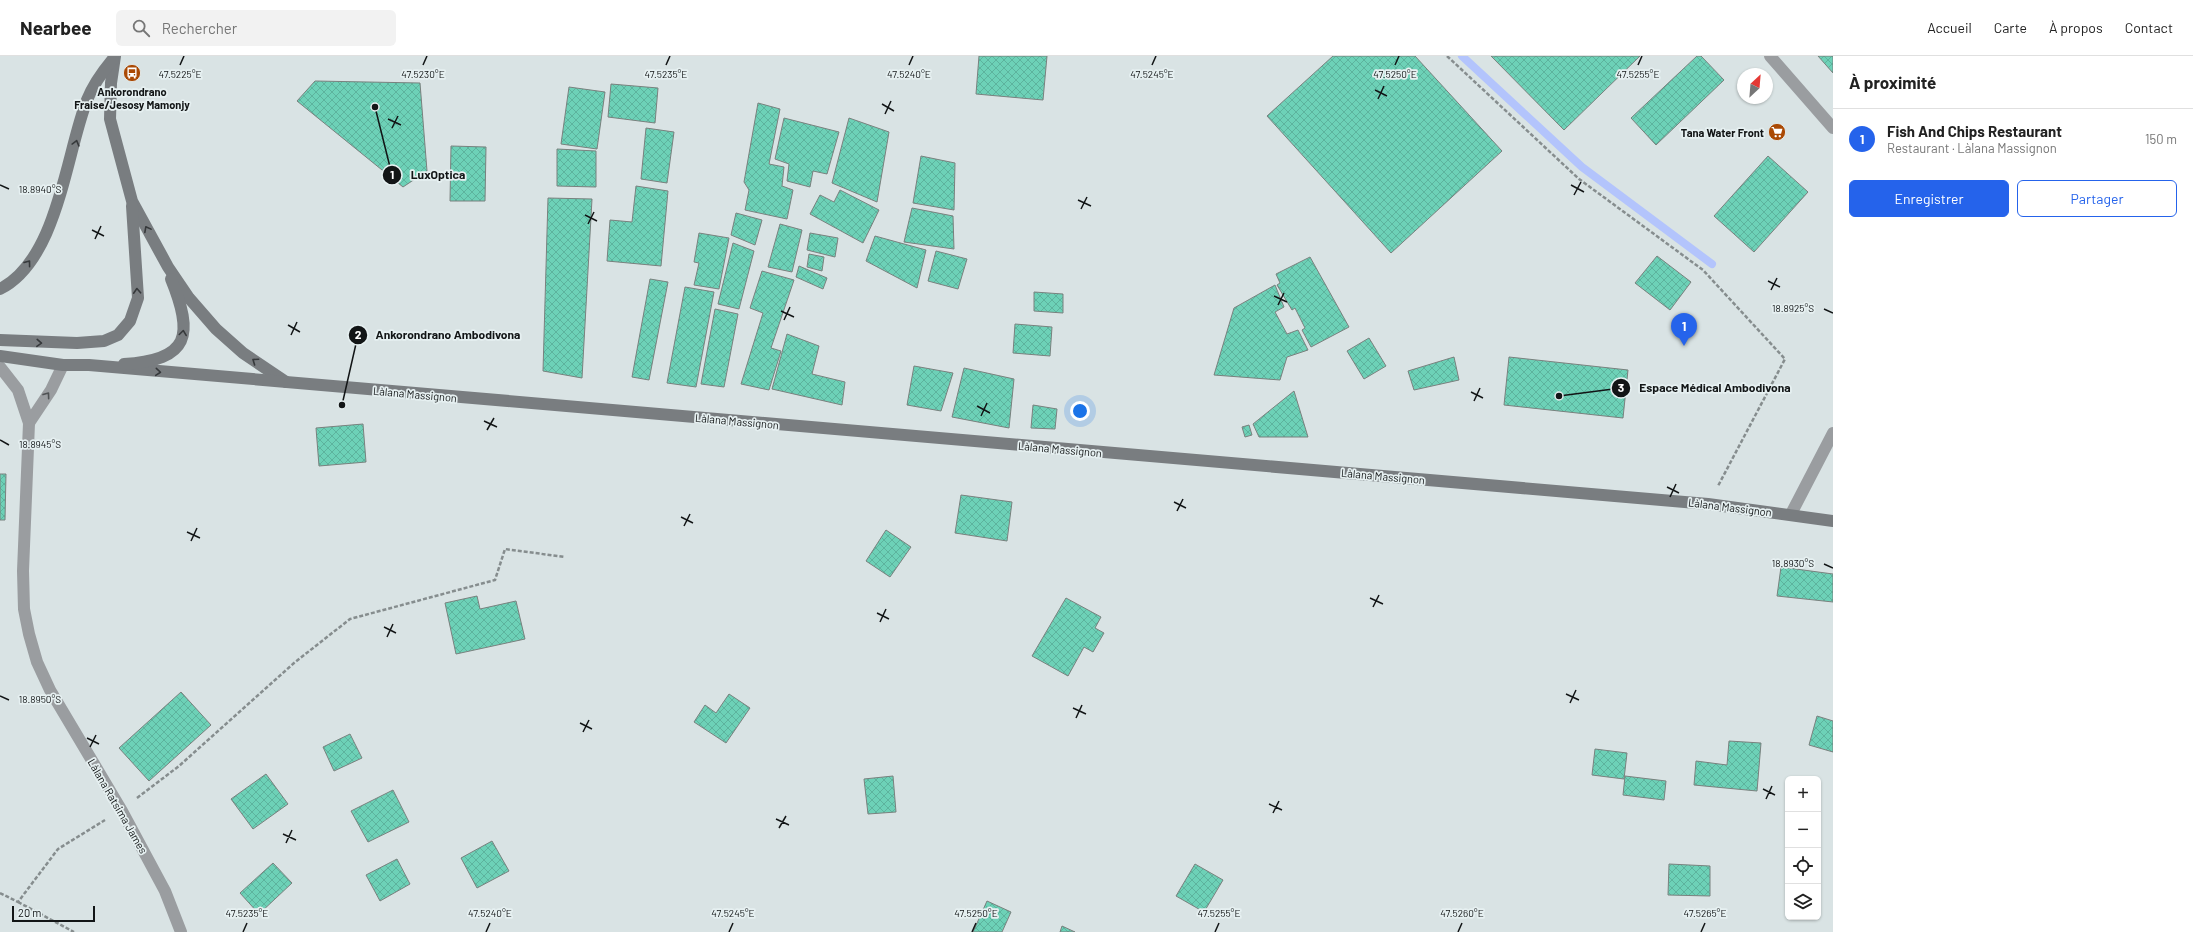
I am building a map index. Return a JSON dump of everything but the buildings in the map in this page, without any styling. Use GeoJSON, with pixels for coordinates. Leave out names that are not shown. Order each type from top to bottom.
{"type":"FeatureCollection","features":[{"type":"Feature","properties":{"kind":"main road"},"geometry":{"type":"LineString","coordinates":[[0,340],[77,343],[104,341],[118,334],[130,320],[138,298],[132,201],[110,119],[110,83],[114,57]]}},
{"type":"Feature","properties":{"kind":"main road"},"geometry":{"type":"LineString","coordinates":[[0,289],[20,274],[33,257],[43,238],[64,184],[87,100],[101,74],[114,57]]}},
{"type":"Feature","properties":{"kind":"main road"},"geometry":{"type":"LineString","coordinates":[[0,356],[63,365],[88,366],[129,364],[162,358],[176,350],[184,336],[183,317],[176,291],[160,254],[132,201]]}},
{"type":"Feature","properties":{"kind":"main road"},"geometry":{"type":"LineString","coordinates":[[160,254],[189,298],[216,329],[244,353],[287,383]]}},
{"type":"Feature","properties":{"kind":"main road","name":"Làlana Massignon"},"geometry":{"type":"LineString","coordinates":[[88,366],[1708,504],[1791,514],[1833,521]]}},
{"type":"Feature","properties":{"kind":"street"},"geometry":{"type":"LineString","coordinates":[[1770,56],[1833,128]]}},
{"type":"Feature","properties":{"kind":"street"},"geometry":{"type":"LineString","coordinates":[[29,423],[51,390],[63,365]]}},
{"type":"Feature","properties":{"kind":"street","name":"Làlana Ratsima James"},"geometry":{"type":"LineString","coordinates":[[0,367],[18,390],[29,423],[23,571],[24,610],[37,662],[50,690],[122,811],[165,891],[181,932]]}},
{"type":"Feature","properties":{"kind":"street"},"geometry":{"type":"LineString","coordinates":[[1791,514],[1833,433]]}},
{"type":"Feature","properties":{"kind":"path"},"geometry":{"type":"LineString","coordinates":[[1447,56],[1579,179],[1703,270],[1785,359],[1708,504]]}},
{"type":"Feature","properties":{"kind":"path"},"geometry":{"type":"LineString","coordinates":[[18,902],[58,849],[122,811],[179,766],[294,663],[350,619],[495,580],[506,549],[565,556]]}},
{"type":"Feature","properties":{"kind":"path"},"geometry":{"type":"LineString","coordinates":[[0,893],[74,932]]}},
{"type":"Feature","properties":{"kind":"waterway"},"geometry":{"type":"LineString","coordinates":[[1462,56],[1582,167],[1712,264]]}},
{"type":"Feature","properties":{"kind":"place","name":"Ankorondrano Fraise/Jesosy Mamonjy"},"geometry":{"type":"Point","coordinates":[132,73]}},
{"type":"Feature","properties":{"kind":"place","name":"LuxOptica"},"geometry":{"type":"Point","coordinates":[375,107]}},
{"type":"Feature","properties":{"kind":"place","name":"Tana Water Front"},"geometry":{"type":"Point","coordinates":[1777,132]}},
{"type":"Feature","properties":{"kind":"place","name":"Fish And Chips Restaurant"},"geometry":{"type":"Point","coordinates":[1684,346]}},
{"type":"Feature","properties":{"kind":"place","name":"Espace Médical Ambodivona"},"geometry":{"type":"Point","coordinates":[1559,396]}},
{"type":"Feature","properties":{"kind":"place","name":"Ankorondrano Ambodivona"},"geometry":{"type":"Point","coordinates":[342,405]}}]}
